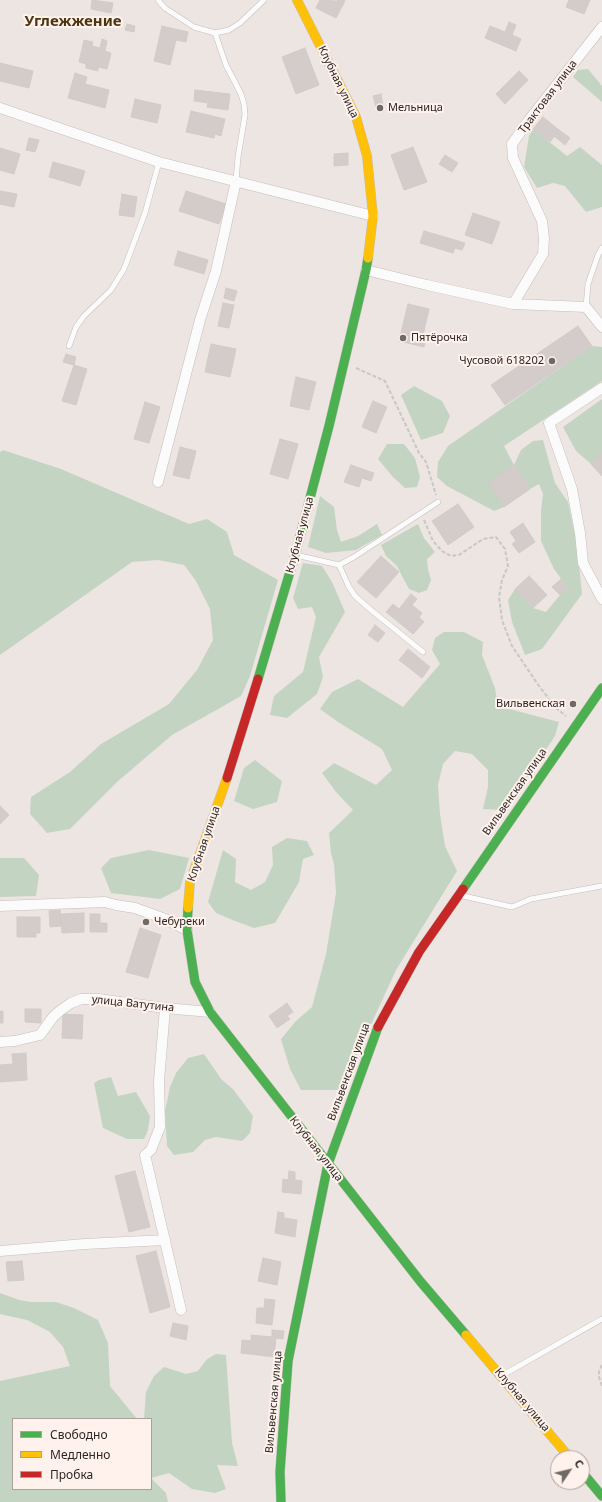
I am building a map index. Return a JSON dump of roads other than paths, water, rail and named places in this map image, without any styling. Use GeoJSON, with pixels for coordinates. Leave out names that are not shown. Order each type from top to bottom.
{"type":"FeatureCollection","features":[{"type":"Feature","properties":{"kind":"main road","name":"Клубная улица"},"geometry":{"type":"LineString","coordinates":[[296,0],[356,117],[367,156],[373,216],[366,270],[329,426],[295,555],[233,762],[190,882],[187,930],[195,982],[210,1012],[420,1281],[563,1450]]}},
{"type":"Feature","properties":{"kind":"main road","name":"Вильвенская улица"},"geometry":{"type":"LineString","coordinates":[[281,1502],[280,1472],[288,1361],[328,1164],[376,1030],[419,952],[602,688]]}},
{"type":"Feature","properties":{"kind":"main road"},"geometry":{"type":"LineString","coordinates":[[590,1482],[602,1496]]}},
{"type":"Feature","properties":{"kind":"street","name":"Трактовая улица"},"geometry":{"type":"LineString","coordinates":[[513,304],[543,254],[544,238],[542,221],[513,158],[512,144],[602,27]]}},
{"type":"Feature","properties":{"kind":"street"},"geometry":{"type":"LineString","coordinates":[[0,108],[159,162],[373,216]]}},
{"type":"Feature","properties":{"kind":"street"},"geometry":{"type":"LineString","coordinates":[[158,482],[200,320],[216,271],[236,181]]}},
{"type":"Feature","properties":{"kind":"street"},"geometry":{"type":"LineString","coordinates":[[366,270],[513,304],[586,307],[602,327]]}},
{"type":"Feature","properties":{"kind":"street"},"geometry":{"type":"LineString","coordinates":[[602,388],[549,423],[572,489],[584,563],[602,599]]}},
{"type":"Feature","properties":{"kind":"street"},"geometry":{"type":"LineString","coordinates":[[0,906],[105,902],[135,908],[166,919],[187,930]]}},
{"type":"Feature","properties":{"kind":"street","name":"улица Ватутина"},"geometry":{"type":"LineString","coordinates":[[0,1042],[15,1041],[40,1036],[53,1017],[71,1003],[81,999],[98,999],[165,1008],[210,1012]]}},
{"type":"Feature","properties":{"kind":"street"},"geometry":{"type":"LineString","coordinates":[[165,1008],[159,1081],[160,1127],[151,1150],[145,1155],[181,1310]]}},
{"type":"Feature","properties":{"kind":"street"},"geometry":{"type":"LineString","coordinates":[[0,1251],[109,1242],[165,1240]]}},
{"type":"Feature","properties":{"kind":"lane"},"geometry":{"type":"LineString","coordinates":[[158,0],[165,8],[194,27],[216,33],[229,30],[240,23],[264,0]]}},
{"type":"Feature","properties":{"kind":"lane"},"geometry":{"type":"LineString","coordinates":[[216,33],[226,65],[241,94],[244,104],[245,116],[238,157],[236,181]]}},
{"type":"Feature","properties":{"kind":"lane"},"geometry":{"type":"LineString","coordinates":[[70,346],[76,327],[84,316],[111,290],[124,269],[146,213],[159,162]]}},
{"type":"Feature","properties":{"kind":"lane"},"geometry":{"type":"LineString","coordinates":[[586,307],[588,284],[602,248]]}},
{"type":"Feature","properties":{"kind":"lane"},"geometry":{"type":"LineString","coordinates":[[295,555],[339,565],[354,557],[438,502]]}},
{"type":"Feature","properties":{"kind":"lane"},"geometry":{"type":"LineString","coordinates":[[339,565],[349,587],[355,596],[423,652]]}},
{"type":"Feature","properties":{"kind":"lane"},"geometry":{"type":"LineString","coordinates":[[458,895],[512,906],[531,899],[602,886]]}},
{"type":"Feature","properties":{"kind":"lane"},"geometry":{"type":"LineString","coordinates":[[502,1376],[602,1319]]}},
{"type":"Feature","properties":{"kind":"place","name":"Мельница"},"geometry":{"type":"Point","coordinates":[380,108]}},
{"type":"Feature","properties":{"kind":"place","name":"Пятёрочка"},"geometry":{"type":"Point","coordinates":[403,338]}},
{"type":"Feature","properties":{"kind":"place","name":"Чусовой 618202"},"geometry":{"type":"Point","coordinates":[552,361]}},
{"type":"Feature","properties":{"kind":"place","name":"Вильвенская"},"geometry":{"type":"Point","coordinates":[573,704]}},
{"type":"Feature","properties":{"kind":"place","name":"Чебуреки"},"geometry":{"type":"Point","coordinates":[146,922]}},
{"type":"Feature","properties":{"kind":"district","name":"Углежжение"},"geometry":{"type":"Point","coordinates":[73,22]}}]}
